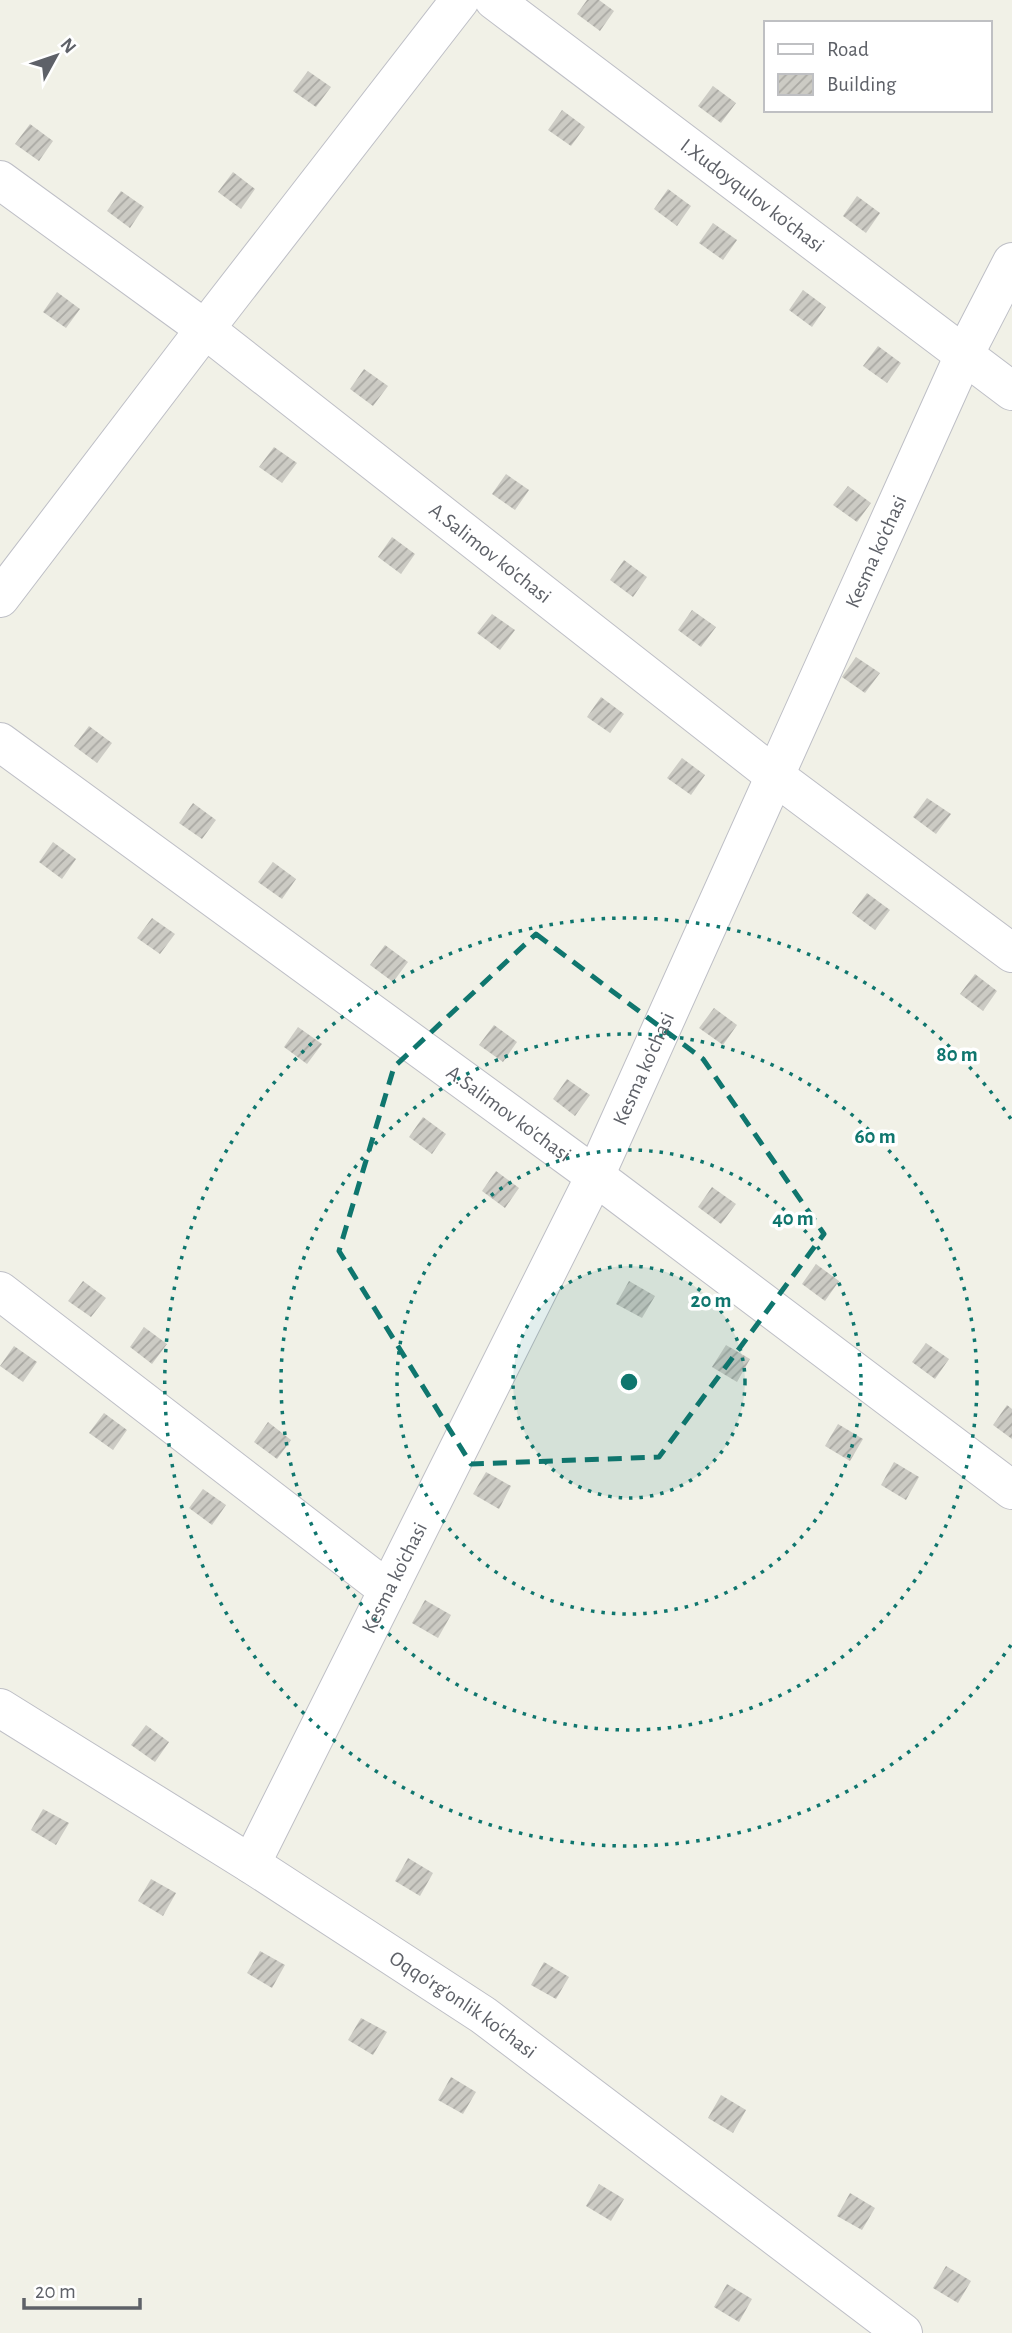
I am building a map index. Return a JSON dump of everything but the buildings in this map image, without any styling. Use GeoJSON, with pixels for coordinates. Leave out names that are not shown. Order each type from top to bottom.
{"type":"FeatureCollection","features":[{"type":"Feature","properties":{"kind":"street"},"geometry":{"type":"LineString","coordinates":[[0,598],[460,0]]}},
{"type":"Feature","properties":{"kind":"street","name":"I.Xudoyqulov ko'chasi"},"geometry":{"type":"LineString","coordinates":[[494,0],[1012,391]]}},
{"type":"Feature","properties":{"kind":"street","name":"A.Salimov ko'chasi"},"geometry":{"type":"LineString","coordinates":[[0,180],[205,329],[775,776],[1012,953]]}},
{"type":"Feature","properties":{"kind":"street","name":"Kesma ko'chasi"},"geometry":{"type":"LineString","coordinates":[[251,1864],[595,1176],[964,355],[1012,262]]}},
{"type":"Feature","properties":{"kind":"street","name":"A.Salimov ko'chasi"},"geometry":{"type":"LineString","coordinates":[[0,742],[595,1176],[1012,1490]]}},
{"type":"Feature","properties":{"kind":"street"},"geometry":{"type":"LineString","coordinates":[[0,1291],[388,1590]]}},
{"type":"Feature","properties":{"kind":"street","name":"Oqqo'rg'onlik ko'chasi"},"geometry":{"type":"LineString","coordinates":[[0,1708],[251,1864],[484,2015],[902,2333]]}},
{"type":"Feature","properties":{"kind":"highlighted area"},"geometry":{"type":"Polygon","coordinates":[[[536,934],[703,1059],[824,1234],[659,1457],[471,1464],[339,1251],[394,1067],[536,934]]]}}]}
